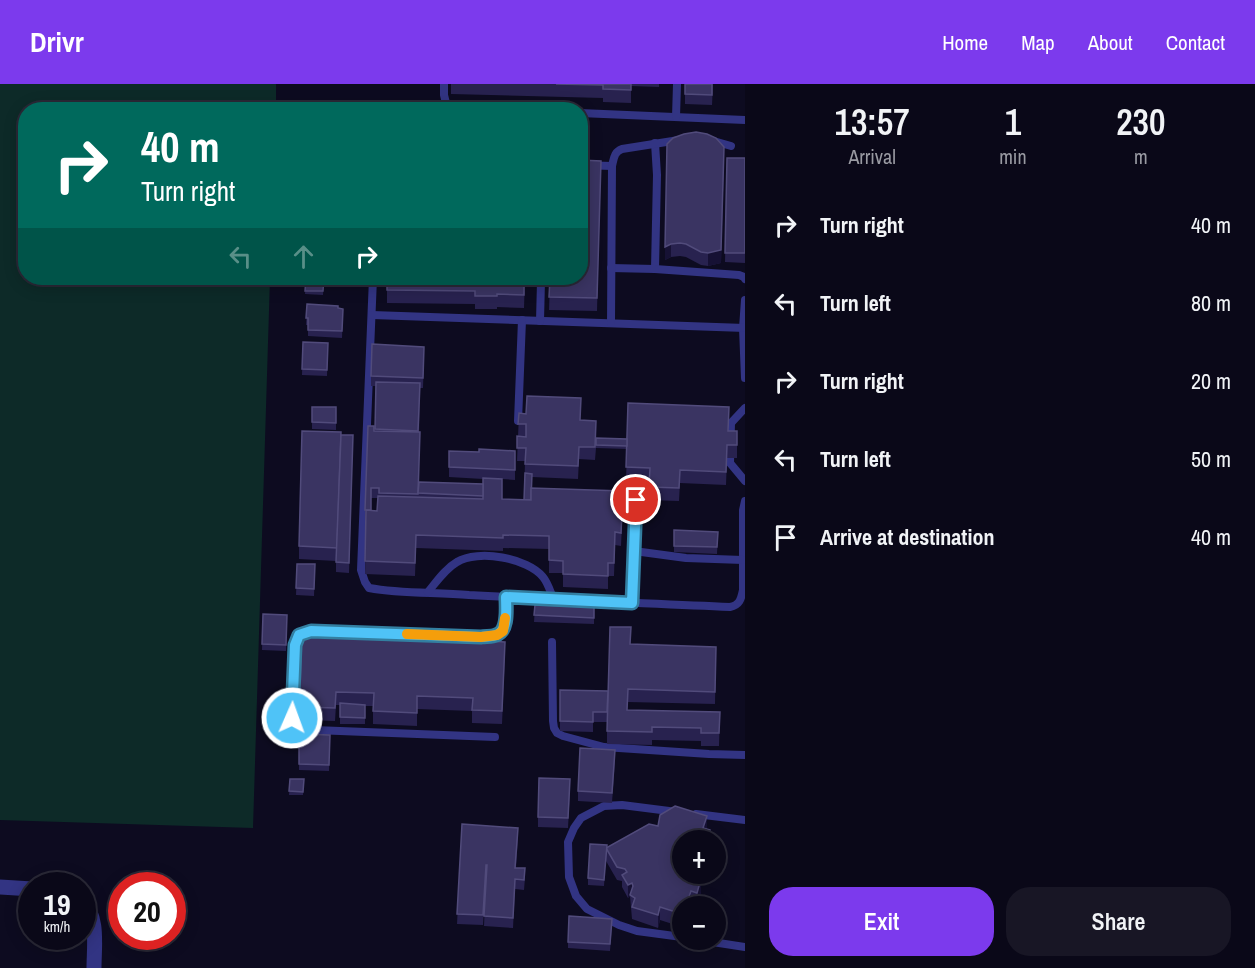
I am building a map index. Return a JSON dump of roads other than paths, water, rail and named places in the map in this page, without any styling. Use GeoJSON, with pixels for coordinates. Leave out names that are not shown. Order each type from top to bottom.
{"type":"FeatureCollection","features":[{"type":"Feature","properties":{"kind":"street"},"geometry":{"type":"LineString","coordinates":[[0,887],[18,888]]}},
{"type":"Feature","properties":{"kind":"street"},"geometry":{"type":"LineString","coordinates":[[94,950],[94,968]]}},
{"type":"Feature","properties":{"kind":"lane"},"geometry":{"type":"LineString","coordinates":[[444,84],[446,102]]}},
{"type":"Feature","properties":{"kind":"lane"},"geometry":{"type":"LineString","coordinates":[[676,84],[676,117]]}},
{"type":"Feature","properties":{"kind":"lane"},"geometry":{"type":"LineString","coordinates":[[588,113],[745,120]]}},
{"type":"Feature","properties":{"kind":"lane"},"geometry":{"type":"LineString","coordinates":[[611,323],[612,166],[614,155],[622,148],[685,139]]}},
{"type":"Feature","properties":{"kind":"lane"},"geometry":{"type":"LineString","coordinates":[[702,140],[731,146]]}},
{"type":"Feature","properties":{"kind":"lane"},"geometry":{"type":"LineString","coordinates":[[655,143],[656,269]]}},
{"type":"Feature","properties":{"kind":"lane"},"geometry":{"type":"LineString","coordinates":[[588,165],[612,166]]}},
{"type":"Feature","properties":{"kind":"lane"},"geometry":{"type":"LineString","coordinates":[[611,268],[739,274],[745,279]]}},
{"type":"Feature","properties":{"kind":"lane"},"geometry":{"type":"LineString","coordinates":[[373,285],[361,570],[369,588],[387,591],[506,597],[735,606],[741,599],[745,501]]}},
{"type":"Feature","properties":{"kind":"lane"},"geometry":{"type":"LineString","coordinates":[[540,321],[541,285]]}},
{"type":"Feature","properties":{"kind":"lane"},"geometry":{"type":"LineString","coordinates":[[745,300],[745,378]]}},
{"type":"Feature","properties":{"kind":"lane"},"geometry":{"type":"LineString","coordinates":[[372,315],[744,328]]}},
{"type":"Feature","properties":{"kind":"lane"},"geometry":{"type":"LineString","coordinates":[[518,421],[522,320]]}},
{"type":"Feature","properties":{"kind":"lane"},"geometry":{"type":"LineString","coordinates":[[745,408],[731,423],[730,463],[745,481]]}},
{"type":"Feature","properties":{"kind":"lane"},"geometry":{"type":"LineString","coordinates":[[632,603],[636,500]]}},
{"type":"Feature","properties":{"kind":"lane"},"geometry":{"type":"LineString","coordinates":[[634,551],[686,558],[743,560]]}},
{"type":"Feature","properties":{"kind":"lane"},"geometry":{"type":"LineString","coordinates":[[428,592],[445,571],[459,561],[474,556],[513,559],[528,565],[543,577],[553,598]]}},
{"type":"Feature","properties":{"kind":"lane"},"geometry":{"type":"LineString","coordinates":[[435,635],[481,637],[497,635],[503,631],[506,597]]}},
{"type":"Feature","properties":{"kind":"lane"},"geometry":{"type":"LineString","coordinates":[[390,634],[311,631],[299,635],[295,645],[292,718],[300,728],[495,737]]}},
{"type":"Feature","properties":{"kind":"lane"},"geometry":{"type":"LineString","coordinates":[[552,642],[553,722],[557,733],[604,747],[745,755]]}},
{"type":"Feature","properties":{"kind":"lane"},"geometry":{"type":"LineString","coordinates":[[672,936],[637,931],[587,909],[576,896],[569,877],[568,842],[574,828],[581,818],[604,806],[622,805],[745,820]]}},
{"type":"Feature","properties":{"kind":"lane"},"geometry":{"type":"LineString","coordinates":[[726,944],[745,947]]}}]}
